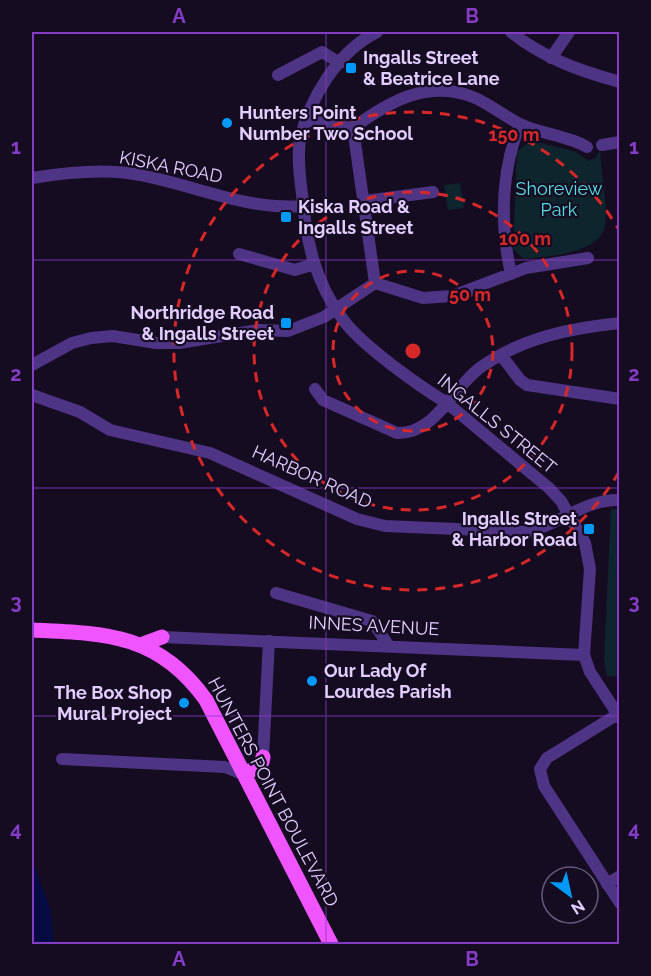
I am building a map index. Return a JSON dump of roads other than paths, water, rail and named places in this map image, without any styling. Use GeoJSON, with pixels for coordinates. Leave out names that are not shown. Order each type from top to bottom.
{"type":"FeatureCollection","features":[{"type":"Feature","properties":{"kind":"main road"},"geometry":{"type":"LineString","coordinates":[[32,630],[92,632],[143,644],[162,637]]}},
{"type":"Feature","properties":{"kind":"main road","name":"HUNTERS POINT BOULEVARD"},"geometry":{"type":"LineString","coordinates":[[143,644],[175,665],[192,681],[206,700],[331,945]]}},
{"type":"Feature","properties":{"kind":"main road"},"geometry":{"type":"LineString","coordinates":[[245,776],[262,762],[263,758]]}},
{"type":"Feature","properties":{"kind":"street","name":"INGALLS STREET"},"geometry":{"type":"LineString","coordinates":[[377,32],[340,63],[312,104],[300,142],[303,207],[314,264],[321,285],[350,328],[430,393],[447,403],[549,488],[569,515],[585,543],[590,569],[584,655]]}},
{"type":"Feature","properties":{"kind":"street"},"geometry":{"type":"LineString","coordinates":[[511,32],[530,47],[579,71],[620,82]]}},
{"type":"Feature","properties":{"kind":"street"},"geometry":{"type":"LineString","coordinates":[[551,58],[569,32]]}},
{"type":"Feature","properties":{"kind":"street"},"geometry":{"type":"LineString","coordinates":[[278,75],[322,52],[340,63]]}},
{"type":"Feature","properties":{"kind":"street"},"geometry":{"type":"LineString","coordinates":[[306,120],[353,128],[377,110],[400,98],[420,92],[436,92],[471,97],[520,124],[587,147]]}},
{"type":"Feature","properties":{"kind":"street"},"geometry":{"type":"LineString","coordinates":[[511,274],[503,239],[506,182],[510,149],[520,124]]}},
{"type":"Feature","properties":{"kind":"street"},"geometry":{"type":"LineString","coordinates":[[353,128],[375,283]]}},
{"type":"Feature","properties":{"kind":"street"},"geometry":{"type":"LineString","coordinates":[[602,145],[620,142]]}},
{"type":"Feature","properties":{"kind":"street","name":"KISKA ROAD"},"geometry":{"type":"LineString","coordinates":[[32,178],[74,172],[127,173],[271,207],[303,207]]}},
{"type":"Feature","properties":{"kind":"street"},"geometry":{"type":"LineString","coordinates":[[365,201],[433,192]]}},
{"type":"Feature","properties":{"kind":"street"},"geometry":{"type":"LineString","coordinates":[[239,254],[295,270],[314,264]]}},
{"type":"Feature","properties":{"kind":"street"},"geometry":{"type":"LineString","coordinates":[[375,283],[423,298],[452,296],[526,268],[588,258]]}},
{"type":"Feature","properties":{"kind":"street"},"geometry":{"type":"LineString","coordinates":[[32,365],[72,343],[91,338],[113,336],[156,343],[179,343],[258,330],[288,331],[306,327],[375,283]]}},
{"type":"Feature","properties":{"kind":"street"},"geometry":{"type":"LineString","coordinates":[[315,389],[323,400],[397,434],[409,434],[420,429],[480,368],[501,355],[530,341],[563,330],[620,323]]}},
{"type":"Feature","properties":{"kind":"street"},"geometry":{"type":"LineString","coordinates":[[501,355],[520,380],[527,385],[620,399]]}},
{"type":"Feature","properties":{"kind":"street","name":"HARBOR ROAD"},"geometry":{"type":"LineString","coordinates":[[32,395],[80,412],[110,430],[210,453],[357,519],[385,526],[527,532],[545,528],[588,504],[602,500],[620,500]]}},
{"type":"Feature","properties":{"kind":"street"},"geometry":{"type":"LineString","coordinates":[[276,592],[372,621],[389,646]]}},
{"type":"Feature","properties":{"kind":"street","name":"INNES AVENUE"},"geometry":{"type":"LineString","coordinates":[[162,637],[584,655]]}},
{"type":"Feature","properties":{"kind":"street"},"geometry":{"type":"LineString","coordinates":[[263,758],[269,641]]}},
{"type":"Feature","properties":{"kind":"street"},"geometry":{"type":"LineString","coordinates":[[584,655],[590,672],[619,716],[547,758],[540,769],[544,786],[620,903]]}},
{"type":"Feature","properties":{"kind":"street"},"geometry":{"type":"LineString","coordinates":[[62,759],[225,767],[245,776]]}},
{"type":"Feature","properties":{"kind":"street"},"geometry":{"type":"LineString","coordinates":[[607,884],[620,876]]}},
{"type":"Feature","properties":{"kind":"place","name":"Ingalls Street & Beatrice Lane"},"geometry":{"type":"Point","coordinates":[351,68]}},
{"type":"Feature","properties":{"kind":"place","name":"Hunters Point Number Two School"},"geometry":{"type":"Point","coordinates":[227,123]}},
{"type":"Feature","properties":{"kind":"place","name":"Kiska Road & Ingalls Street"},"geometry":{"type":"Point","coordinates":[286,217]}},
{"type":"Feature","properties":{"kind":"place","name":"Northridge Road & Ingalls Street"},"geometry":{"type":"Point","coordinates":[286,323]}},
{"type":"Feature","properties":{"kind":"place","name":"Ingalls Street & Harbor Road"},"geometry":{"type":"Point","coordinates":[589,529]}},
{"type":"Feature","properties":{"kind":"place","name":"Our Lady Of Lourdes Parish"},"geometry":{"type":"Point","coordinates":[312,681]}},
{"type":"Feature","properties":{"kind":"place","name":"The Box Shop Mural Project"},"geometry":{"type":"Point","coordinates":[184,703]}},
{"type":"Feature","properties":{"kind":"park label","name":"Shoreview Park"},"geometry":{"type":"Point","coordinates":[559,199]}}]}
